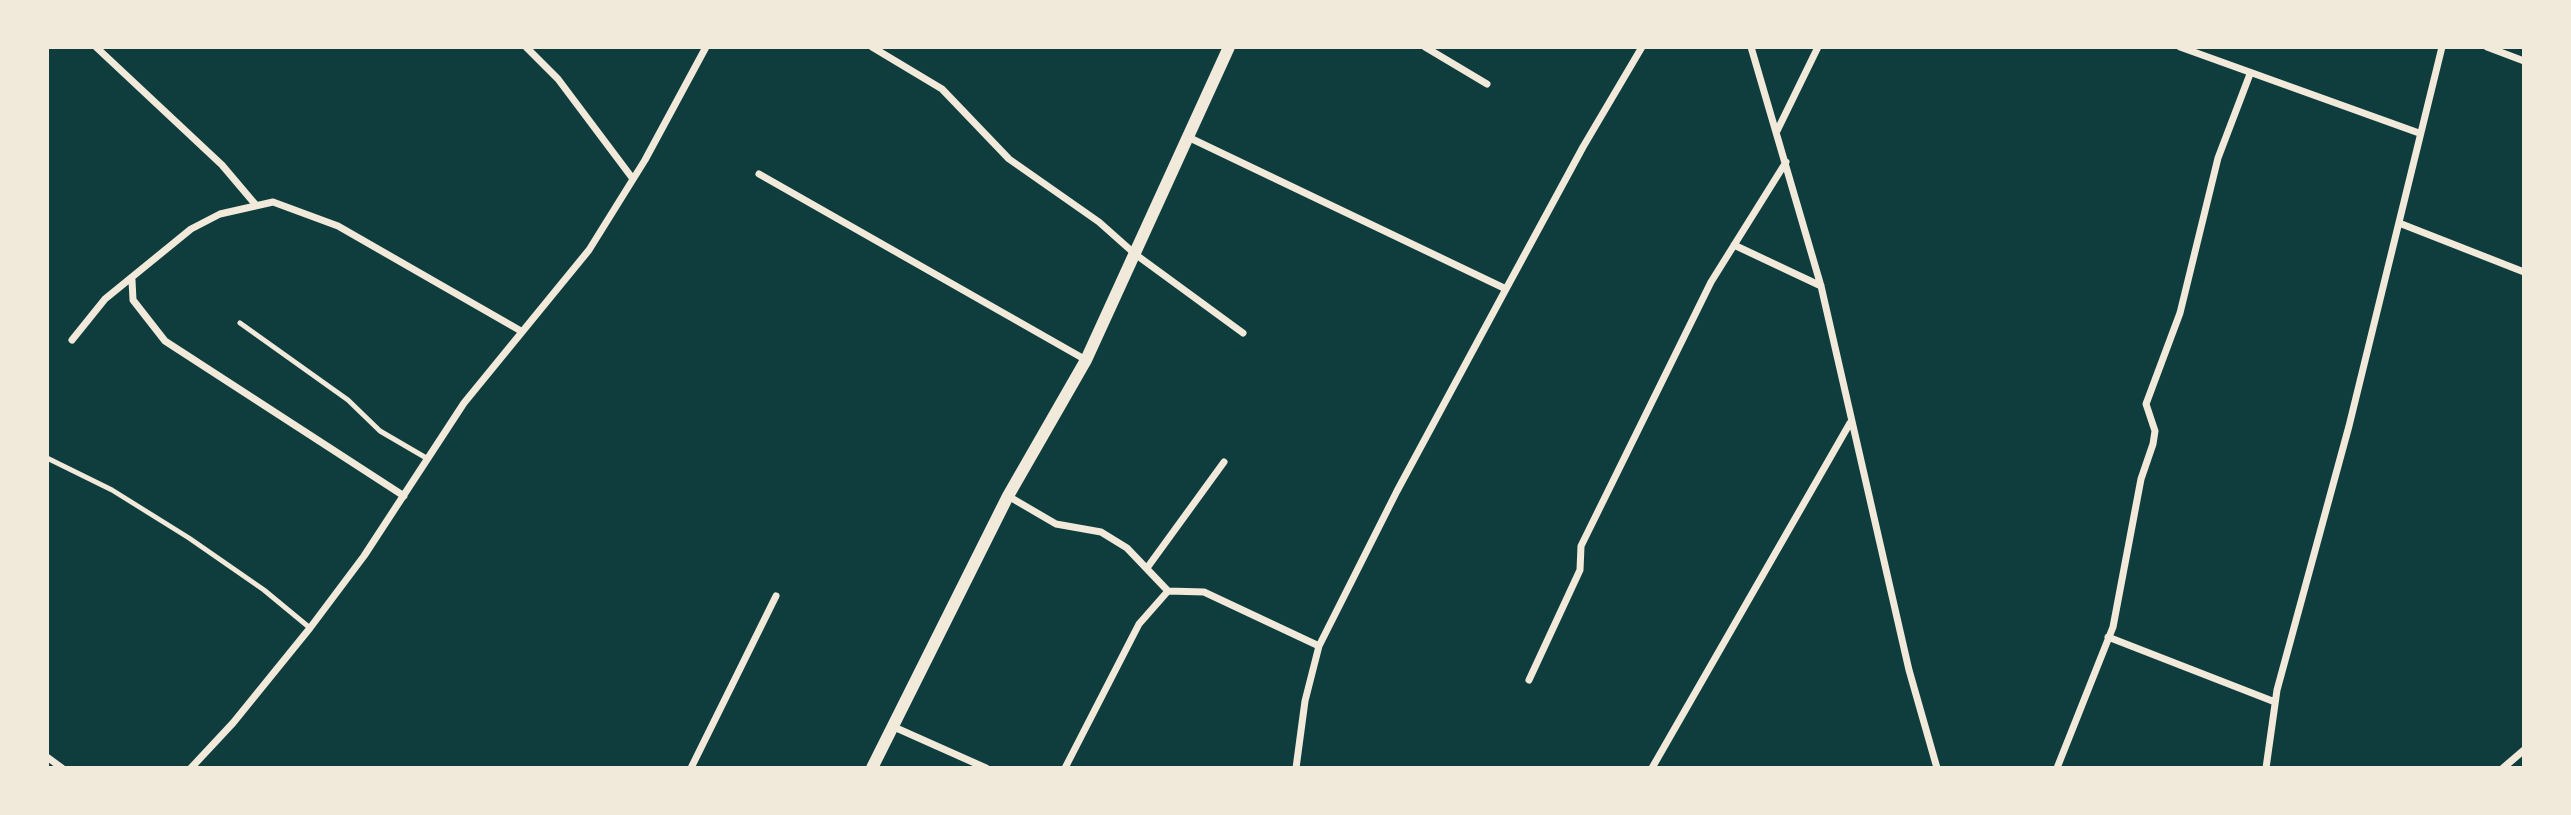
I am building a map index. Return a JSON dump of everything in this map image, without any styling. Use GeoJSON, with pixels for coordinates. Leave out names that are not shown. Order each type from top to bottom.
{"type":"FeatureCollection","features":[{"type":"Feature","properties":{"kind":"street"},"geometry":{"type":"LineString","coordinates":[[96,47],[222,165],[255,204]]}},
{"type":"Feature","properties":{"kind":"street"},"geometry":{"type":"LineString","coordinates":[[526,47],[558,79],[633,179]]}},
{"type":"Feature","properties":{"kind":"street"},"geometry":{"type":"LineString","coordinates":[[191,768],[233,723],[310,628],[404,496],[464,403],[589,250],[633,179],[706,47]]}},
{"type":"Feature","properties":{"kind":"street"},"geometry":{"type":"LineString","coordinates":[[872,47],[943,89],[1009,159],[1090,216],[1135,254],[1243,333]]}},
{"type":"Feature","properties":{"kind":"street"},"geometry":{"type":"LineString","coordinates":[[872,768],[1008,496],[1086,360],[1190,138],[1229,47]]}},
{"type":"Feature","properties":{"kind":"street"},"geometry":{"type":"LineString","coordinates":[[1425,47],[1487,84]]}},
{"type":"Feature","properties":{"kind":"street"},"geometry":{"type":"LineString","coordinates":[[1297,768],[1305,701],[1319,646],[1397,491],[1583,147],[1642,47]]}},
{"type":"Feature","properties":{"kind":"street"},"geometry":{"type":"LineString","coordinates":[[1751,47],[1821,286],[1909,670],[1937,768]]}},
{"type":"Feature","properties":{"kind":"street"},"geometry":{"type":"LineString","coordinates":[[1777,131],[1818,47]]}},
{"type":"Feature","properties":{"kind":"street"},"geometry":{"type":"LineString","coordinates":[[2180,47],[2419,133]]}},
{"type":"Feature","properties":{"kind":"street"},"geometry":{"type":"LineString","coordinates":[[2266,768],[2275,702],[2442,47]]}},
{"type":"Feature","properties":{"kind":"street"},"geometry":{"type":"LineString","coordinates":[[2487,47],[2524,61]]}},
{"type":"Feature","properties":{"kind":"street"},"geometry":{"type":"LineString","coordinates":[[2057,768],[2108,637],[2141,479],[2153,444],[2155,431],[2146,404],[2180,313],[2218,158],[2250,74]]}},
{"type":"Feature","properties":{"kind":"street"},"geometry":{"type":"LineString","coordinates":[[1190,138],[1506,289]]}},
{"type":"Feature","properties":{"kind":"street"},"geometry":{"type":"LineString","coordinates":[[1529,680],[1577,579],[1581,546],[1711,282],[1786,162]]}},
{"type":"Feature","properties":{"kind":"street"},"geometry":{"type":"LineString","coordinates":[[759,174],[1086,360]]}},
{"type":"Feature","properties":{"kind":"street"},"geometry":{"type":"LineString","coordinates":[[72,340],[105,299],[132,280],[191,229],[220,214],[273,202],[338,226],[521,331]]}},
{"type":"Feature","properties":{"kind":"street"},"geometry":{"type":"LineString","coordinates":[[2399,223],[2524,272]]}},
{"type":"Feature","properties":{"kind":"street"},"geometry":{"type":"LineString","coordinates":[[1734,245],[1821,286]]}},
{"type":"Feature","properties":{"kind":"street"},"geometry":{"type":"LineString","coordinates":[[132,280],[133,300],[164,341],[404,496]]}},
{"type":"Feature","properties":{"kind":"street"},"geometry":{"type":"LineString","coordinates":[[1652,768],[1851,422]]}},
{"type":"Feature","properties":{"kind":"street"},"geometry":{"type":"LineString","coordinates":[[1147,568],[1224,463]]}},
{"type":"Feature","properties":{"kind":"street"},"geometry":{"type":"LineString","coordinates":[[1008,496],[1056,524],[1101,532],[1127,548],[1168,591],[1204,592],[1319,646]]}},
{"type":"Feature","properties":{"kind":"street"},"geometry":{"type":"LineString","coordinates":[[1065,768],[1139,624],[1168,591]]}},
{"type":"Feature","properties":{"kind":"street"},"geometry":{"type":"LineString","coordinates":[[691,768],[776,596]]}},
{"type":"Feature","properties":{"kind":"street"},"geometry":{"type":"LineString","coordinates":[[2108,637],[2275,702]]}},
{"type":"Feature","properties":{"kind":"street"},"geometry":{"type":"LineString","coordinates":[[894,727],[986,768]]}},
{"type":"Feature","properties":{"kind":"street"},"geometry":{"type":"LineString","coordinates":[[2503,768],[2524,750]]}},
{"type":"Feature","properties":{"kind":"street"},"geometry":{"type":"LineString","coordinates":[[47,757],[62,768]]}},
{"type":"Feature","properties":{"kind":"lane"},"geometry":{"type":"LineString","coordinates":[[240,323],[348,400],[380,431],[428,458]]}},
{"type":"Feature","properties":{"kind":"lane"},"geometry":{"type":"LineString","coordinates":[[47,458],[112,491],[189,538],[264,590],[310,628]]}}]}
